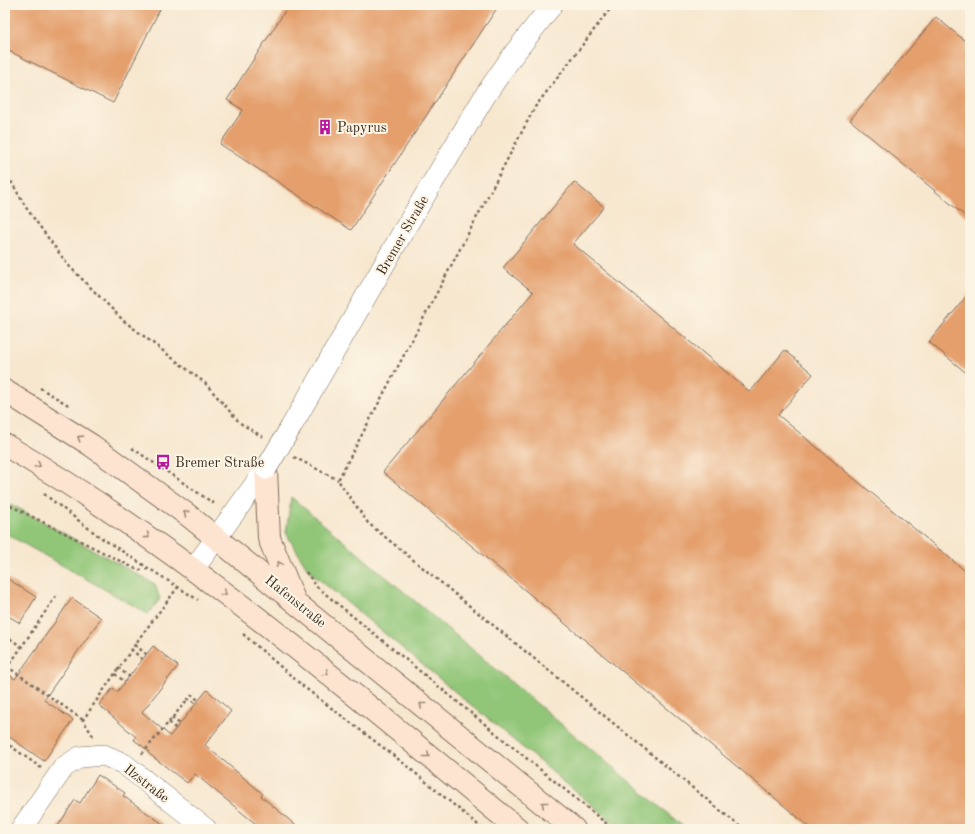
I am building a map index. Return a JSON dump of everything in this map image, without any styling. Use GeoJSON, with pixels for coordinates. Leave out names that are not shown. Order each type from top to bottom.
{"type":"FeatureCollection","features":[{"type":"Feature","properties":{"kind":"main road","name":"Hafenstraße"},"geometry":{"type":"LineString","coordinates":[[5,391],[125,468],[217,537],[574,829]]}},
{"type":"Feature","properties":{"kind":"main road"},"geometry":{"type":"LineString","coordinates":[[5,445],[108,509],[193,570],[288,642],[518,829]]}},
{"type":"Feature","properties":{"kind":"main road"},"geometry":{"type":"LineString","coordinates":[[266,469],[269,538],[294,600]]}},
{"type":"Feature","properties":{"kind":"street","name":"Bremer Straße"},"geometry":{"type":"LineString","coordinates":[[193,570],[266,469],[404,230],[486,94],[513,55],[552,5]]}},
{"type":"Feature","properties":{"kind":"street","name":"Ilzstraße"},"geometry":{"type":"LineString","coordinates":[[21,829],[64,767],[80,757],[104,755],[130,768],[206,829]]}},
{"type":"Feature","properties":{"kind":"path"},"geometry":{"type":"LineString","coordinates":[[338,480],[535,107],[613,5]]}},
{"type":"Feature","properties":{"kind":"path"},"geometry":{"type":"LineString","coordinates":[[5,171],[27,210],[68,265],[124,321],[205,382],[240,423],[264,438]]}},
{"type":"Feature","properties":{"kind":"path"},"geometry":{"type":"LineString","coordinates":[[39,387],[71,407]]}},
{"type":"Feature","properties":{"kind":"path"},"geometry":{"type":"LineString","coordinates":[[128,445],[232,516]]}},
{"type":"Feature","properties":{"kind":"path"},"geometry":{"type":"LineString","coordinates":[[288,454],[338,480],[368,523],[743,829]]}},
{"type":"Feature","properties":{"kind":"path"},"geometry":{"type":"LineString","coordinates":[[160,467],[163,462]]}},
{"type":"Feature","properties":{"kind":"path"},"geometry":{"type":"LineString","coordinates":[[43,494],[100,537],[204,604]]}},
{"type":"Feature","properties":{"kind":"path"},"geometry":{"type":"LineString","coordinates":[[5,503],[138,570],[149,568]]}},
{"type":"Feature","properties":{"kind":"path"},"geometry":{"type":"LineString","coordinates":[[303,568],[317,587],[613,829]]}},
{"type":"Feature","properties":{"kind":"path"},"geometry":{"type":"LineString","coordinates":[[83,720],[118,668],[178,587]]}},
{"type":"Feature","properties":{"kind":"path"},"geometry":{"type":"LineString","coordinates":[[56,596],[8,667],[83,720],[104,755]]}},
{"type":"Feature","properties":{"kind":"path"},"geometry":{"type":"LineString","coordinates":[[240,631],[264,655],[304,688],[402,762],[483,829]]}},
{"type":"Feature","properties":{"kind":"path"},"geometry":{"type":"LineString","coordinates":[[5,635],[22,646]]}},
{"type":"Feature","properties":{"kind":"path"},"geometry":{"type":"LineString","coordinates":[[135,645],[146,654]]}},
{"type":"Feature","properties":{"kind":"path"},"geometry":{"type":"LineString","coordinates":[[132,649],[142,659]]}},
{"type":"Feature","properties":{"kind":"path"},"geometry":{"type":"LineString","coordinates":[[118,668],[130,677]]}},
{"type":"Feature","properties":{"kind":"path"},"geometry":{"type":"LineString","coordinates":[[115,674],[125,682]]}},
{"type":"Feature","properties":{"kind":"path"},"geometry":{"type":"LineString","coordinates":[[130,768],[188,698],[192,695],[198,700]]}},
{"type":"Feature","properties":{"kind":"path"},"geometry":{"type":"LineString","coordinates":[[188,698],[195,703]]}},
{"type":"Feature","properties":{"kind":"path"},"geometry":{"type":"LineString","coordinates":[[172,718],[180,724]]}},
{"type":"Feature","properties":{"kind":"path"},"geometry":{"type":"LineString","coordinates":[[169,722],[176,728]]}},
{"type":"Feature","properties":{"kind":"path"},"geometry":{"type":"LineString","coordinates":[[5,742],[56,778]]}},
{"type":"Feature","properties":{"kind":"green space"},"geometry":{"type":"Polygon","coordinates":[[[291,497],[686,829],[621,829],[309,571],[286,533],[291,497]]]}},
{"type":"Feature","properties":{"kind":"green space"},"geometry":{"type":"Polygon","coordinates":[[[5,501],[155,584],[160,599],[148,614],[5,533],[5,501]]]}},
{"type":"Feature","properties":{"kind":"building"},"geometry":{"type":"Polygon","coordinates":[[[5,5],[162,5],[113,103],[5,49],[5,5]]]}},
{"type":"Feature","properties":{"kind":"building","name":"Papyrus"},"geometry":{"type":"Polygon","coordinates":[[[289,5],[499,5],[351,230],[220,144],[243,110],[227,100],[289,5]]]}},
{"type":"Feature","properties":{"kind":"building"},"geometry":{"type":"Polygon","coordinates":[[[936,17],[970,45],[970,220],[850,120],[936,17]]]}},
{"type":"Feature","properties":{"kind":"building"},"geometry":{"type":"Polygon","coordinates":[[[574,182],[604,207],[573,244],[750,392],[785,350],[813,374],[778,415],[970,575],[970,829],[812,829],[383,472],[533,292],[503,268],[574,182]]]}},
{"type":"Feature","properties":{"kind":"building"},"geometry":{"type":"Polygon","coordinates":[[[970,292],[970,376],[929,342],[970,292]]]}},
{"type":"Feature","properties":{"kind":"building"},"geometry":{"type":"Polygon","coordinates":[[[5,577],[36,597],[20,623],[5,614],[5,577]]]}},
{"type":"Feature","properties":{"kind":"building"},"geometry":{"type":"Polygon","coordinates":[[[72,598],[101,618],[44,700],[73,720],[44,761],[5,734],[5,672],[15,679],[72,598]]]}},
{"type":"Feature","properties":{"kind":"building"},"geometry":{"type":"Polygon","coordinates":[[[153,646],[178,666],[142,712],[170,736],[207,690],[231,711],[205,745],[263,794],[261,796],[300,829],[262,829],[195,774],[187,783],[148,753],[149,751],[134,740],[136,737],[99,705],[113,688],[117,692],[153,646]]]}},
{"type":"Feature","properties":{"kind":"building"},"geometry":{"type":"Polygon","coordinates":[[[98,775],[125,793],[123,796],[170,829],[56,829],[75,800],[80,803],[98,775]]]}},
{"type":"Feature","properties":{"kind":"place","name":"Papyrus"},"geometry":{"type":"Point","coordinates":[325,127]}},
{"type":"Feature","properties":{"kind":"place","name":"Bremer Straße"},"geometry":{"type":"Point","coordinates":[163,462]}}]}
